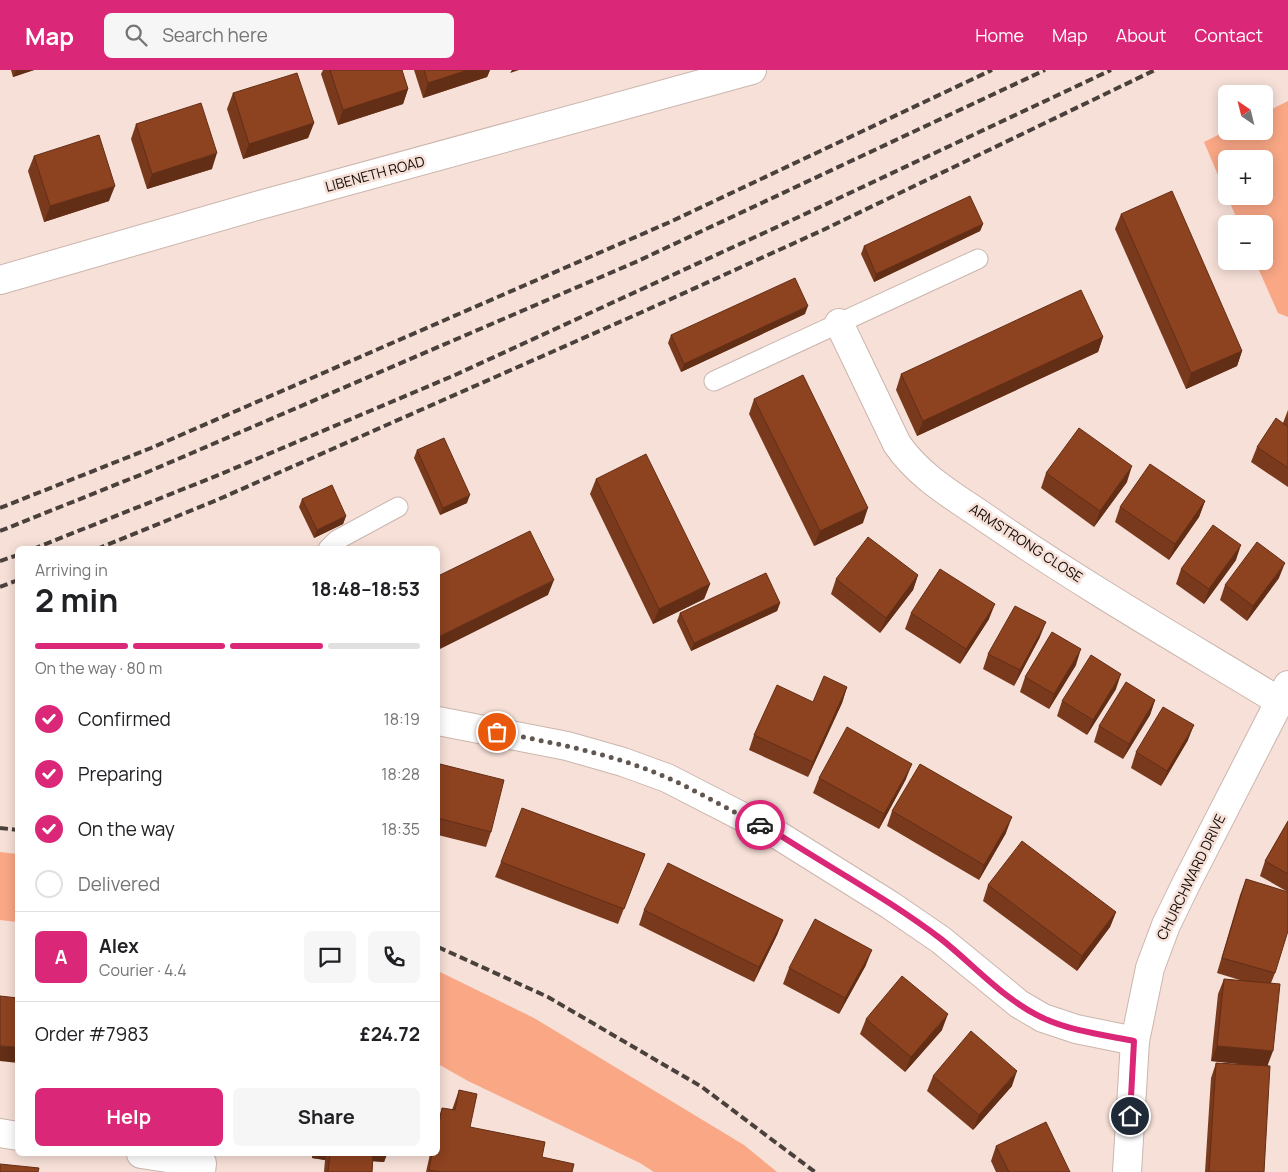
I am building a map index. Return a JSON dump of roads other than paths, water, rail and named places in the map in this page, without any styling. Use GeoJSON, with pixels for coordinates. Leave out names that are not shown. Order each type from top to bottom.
{"type":"FeatureCollection","features":[{"type":"Feature","properties":{"kind":"street","name":"LIBENETH ROAD"},"geometry":{"type":"LineString","coordinates":[[0,280],[724,74],[752,70]]}},
{"type":"Feature","properties":{"kind":"street","name":"ARMSTRONG CLOSE"},"geometry":{"type":"LineString","coordinates":[[839,323],[897,444],[916,468],[1026,546],[1283,692]]}},
{"type":"Feature","properties":{"kind":"street","name":"CHURCHWARD DRIVE"},"geometry":{"type":"LineString","coordinates":[[1126,1172],[1134,1041],[1150,968],[1166,926],[1283,692]]}},
{"type":"Feature","properties":{"kind":"street"},"geometry":{"type":"LineString","coordinates":[[440,721],[567,746],[623,762],[668,778],[778,834],[890,904],[941,940],[1019,1004],[1043,1018],[1076,1029],[1134,1041]]}},
{"type":"Feature","properties":{"kind":"street"},"geometry":{"type":"LineString","coordinates":[[0,1133],[15,1136]]}},
{"type":"Feature","properties":{"kind":"street"},"geometry":{"type":"LineString","coordinates":[[155,1156],[202,1163],[201,1172]]}},
{"type":"Feature","properties":{"kind":"lane"},"geometry":{"type":"LineString","coordinates":[[714,381],[978,259]]}},
{"type":"Feature","properties":{"kind":"lane"},"geometry":{"type":"LineString","coordinates":[[331,546],[337,540],[398,507]]}},
{"type":"Feature","properties":{"kind":"railway"},"geometry":{"type":"LineString","coordinates":[[0,508],[151,448],[670,222],[992,70]]}},
{"type":"Feature","properties":{"kind":"railway"},"geometry":{"type":"LineString","coordinates":[[0,531],[150,471],[638,261],[1045,70]]}},
{"type":"Feature","properties":{"kind":"railway"},"geometry":{"type":"LineString","coordinates":[[41,546],[221,474],[455,375],[803,215],[1111,70]]}},
{"type":"Feature","properties":{"kind":"railway"},"geometry":{"type":"LineString","coordinates":[[104,546],[217,500],[640,313],[823,230],[1155,70]]}},
{"type":"Feature","properties":{"kind":"railway"},"geometry":{"type":"LineString","coordinates":[[0,561],[15,556]]}},
{"type":"Feature","properties":{"kind":"railway"},"geometry":{"type":"LineString","coordinates":[[0,587],[15,581]]}},
{"type":"Feature","properties":{"kind":"railway"},"geometry":{"type":"LineString","coordinates":[[0,828],[15,830]]}},
{"type":"Feature","properties":{"kind":"railway"},"geometry":{"type":"LineString","coordinates":[[440,948],[548,997],[702,1087],[815,1172]]}}]}
